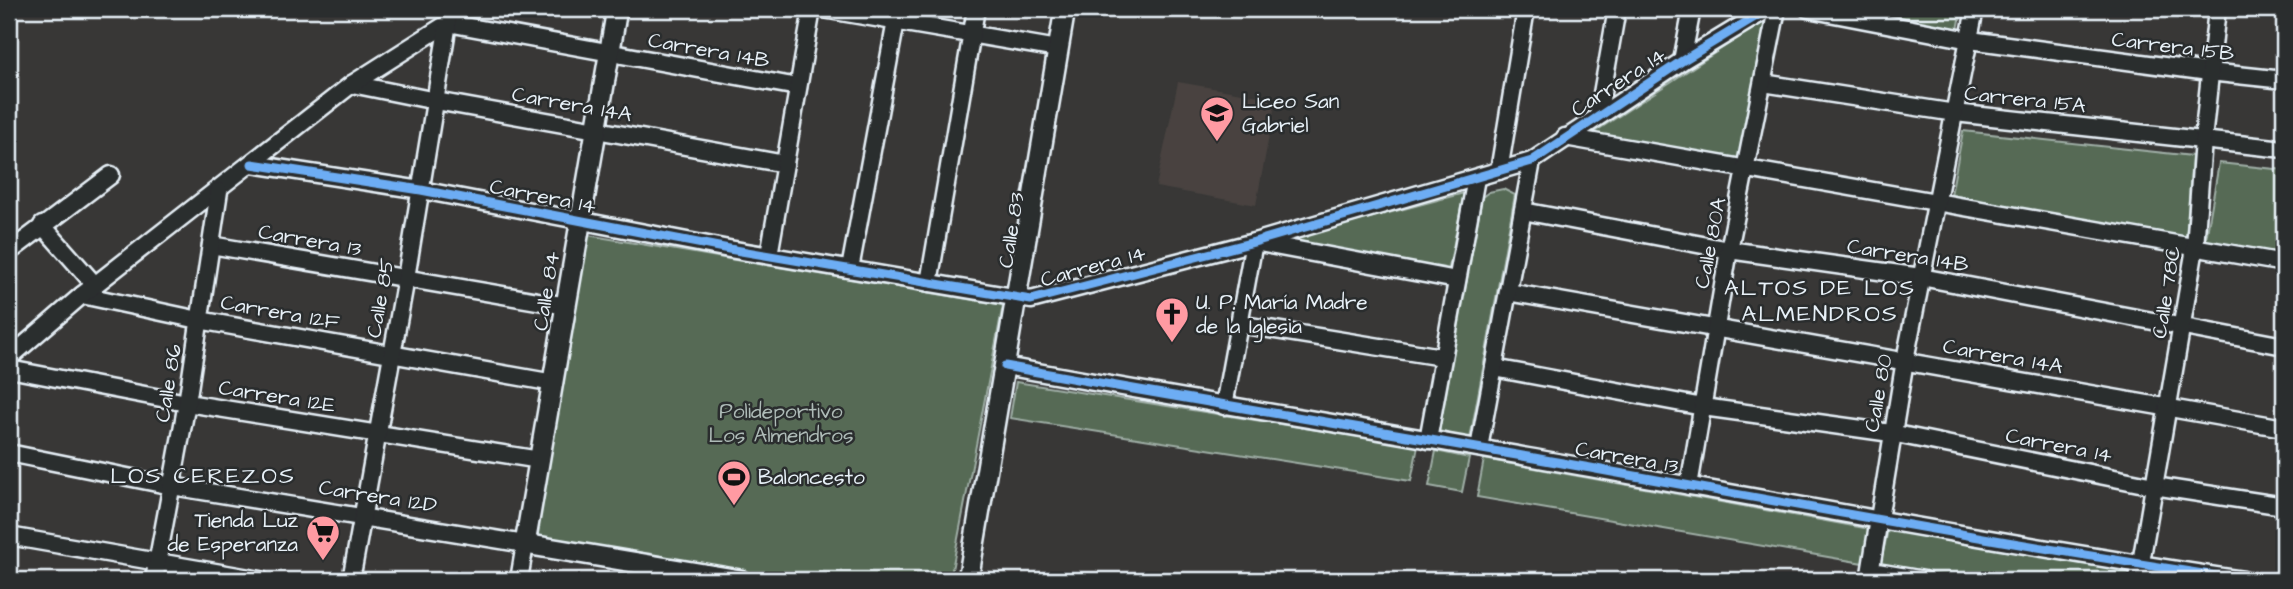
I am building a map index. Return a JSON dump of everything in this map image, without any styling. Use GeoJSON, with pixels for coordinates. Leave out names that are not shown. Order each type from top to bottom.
{"type":"FeatureCollection","features":[{"type":"Feature","properties":{"kind":"street","name":"Calle 84"},"geometry":{"type":"LineString","coordinates":[[519,580],[617,9]]}},
{"type":"Feature","properties":{"kind":"street"},"geometry":{"type":"LineString","coordinates":[[769,255],[812,9]]}},
{"type":"Feature","properties":{"kind":"street"},"geometry":{"type":"LineString","coordinates":[[823,9],[1058,49]]}},
{"type":"Feature","properties":{"kind":"street"},"geometry":{"type":"LineString","coordinates":[[929,283],[976,9]]}},
{"type":"Feature","properties":{"kind":"street","name":"Calle 83"},"geometry":{"type":"LineString","coordinates":[[968,580],[1065,9]]}},
{"type":"Feature","properties":{"kind":"street"},"geometry":{"type":"LineString","coordinates":[[1499,171],[1527,9]]}},
{"type":"Feature","properties":{"kind":"street"},"geometry":{"type":"LineString","coordinates":[[1598,116],[1617,9]]}},
{"type":"Feature","properties":{"kind":"street"},"geometry":{"type":"LineString","coordinates":[[1682,61],[1692,9]]}},
{"type":"Feature","properties":{"kind":"street","name":"Carrera 14"},"geometry":{"type":"LineString","coordinates":[[252,164],[421,190],[580,221],[1031,300],[1254,242],[1532,161],[1682,61],[1768,9]]}},
{"type":"Feature","properties":{"kind":"street","name":"Calle 80A"},"geometry":{"type":"LineString","coordinates":[[1689,486],[1729,250],[1777,9]]}},
{"type":"Feature","properties":{"kind":"street","name":"Carrera 15B"},"geometry":{"type":"LineString","coordinates":[[1808,9],[1970,40],[2284,80]]}},
{"type":"Feature","properties":{"kind":"street","name":"Calle 80"},"geometry":{"type":"LineString","coordinates":[[1870,576],[1891,433],[1975,9]]}},
{"type":"Feature","properties":{"kind":"street","name":"Calle 78C"},"geometry":{"type":"LineString","coordinates":[[2139,573],[2195,248],[2209,72],[2217,9]]}},
{"type":"Feature","properties":{"kind":"street"},"geometry":{"type":"LineString","coordinates":[[850,269],[896,21]]}},
{"type":"Feature","properties":{"kind":"street","name":"Carrera 14B"},"geometry":{"type":"LineString","coordinates":[[448,23],[799,87]]}},
{"type":"Feature","properties":{"kind":"street"},"geometry":{"type":"LineString","coordinates":[[9,358],[88,290],[219,191],[352,84],[448,23]]}},
{"type":"Feature","properties":{"kind":"street","name":"Calle 85"},"geometry":{"type":"LineString","coordinates":[[351,580],[406,278],[448,23]]}},
{"type":"Feature","properties":{"kind":"street","name":"Carrera 15A"},"geometry":{"type":"LineString","coordinates":[[1763,83],[1955,113],[2284,149]]}},
{"type":"Feature","properties":{"kind":"street","name":"Carrera 14A"},"geometry":{"type":"LineString","coordinates":[[352,84],[436,102],[785,164]]}},
{"type":"Feature","properties":{"kind":"street"},"geometry":{"type":"LineString","coordinates":[[1565,137],[2284,263]]}},
{"type":"Feature","properties":{"kind":"street"},"geometry":{"type":"LineString","coordinates":[[1479,448],[1532,161]]}},
{"type":"Feature","properties":{"kind":"street"},"geometry":{"type":"LineString","coordinates":[[9,252],[111,175]]}},
{"type":"Feature","properties":{"kind":"street"},"geometry":{"type":"LineString","coordinates":[[1428,440],[1476,178]]}},
{"type":"Feature","properties":{"kind":"street","name":"Calle 86"},"geometry":{"type":"LineString","coordinates":[[154,580],[187,403],[219,191]]}},
{"type":"Feature","properties":{"kind":"street","name":"Carrera 14B"},"geometry":{"type":"LineString","coordinates":[[1523,211],[1729,250],[1921,277],[2284,346]]}},
{"type":"Feature","properties":{"kind":"street"},"geometry":{"type":"LineString","coordinates":[[43,225],[88,290]]}},
{"type":"Feature","properties":{"kind":"street"},"geometry":{"type":"LineString","coordinates":[[1224,406],[1254,242],[1457,280]]}},
{"type":"Feature","properties":{"kind":"street","name":"Carrera 13"},"geometry":{"type":"LineString","coordinates":[[211,245],[567,306]]}},
{"type":"Feature","properties":{"kind":"street","name":"Carrera 12F"},"geometry":{"type":"LineString","coordinates":[[88,290],[199,320],[554,383]]}},
{"type":"Feature","properties":{"kind":"street","name":"Carrera 14A"},"geometry":{"type":"LineString","coordinates":[[1508,292],[2284,428]]}},
{"type":"Feature","properties":{"kind":"street"},"geometry":{"type":"LineString","coordinates":[[1238,324],[1442,357]]}},
{"type":"Feature","properties":{"kind":"street","name":"Carrera 13"},"geometry":{"type":"LineString","coordinates":[[1005,366],[1689,486],[2139,573],[2243,580]]}},
{"type":"Feature","properties":{"kind":"street","name":"Carrera 14"},"geometry":{"type":"LineString","coordinates":[[1494,368],[1703,407],[1891,433],[2154,486],[2284,506]]}},
{"type":"Feature","properties":{"kind":"street","name":"Carrera 12E"},"geometry":{"type":"LineString","coordinates":[[9,369],[187,403],[540,460]]}},
{"type":"Feature","properties":{"kind":"street","name":"Carrera 12D"},"geometry":{"type":"LineString","coordinates":[[9,453],[172,486],[362,516],[711,578],[740,580]]}},
{"type":"Feature","properties":{"kind":"street"},"geometry":{"type":"LineString","coordinates":[[9,536],[261,580]]}},
{"type":"Feature","properties":{"kind":"street"},"geometry":{"type":"LineString","coordinates":[[1870,576],[1924,580]]}},
{"type":"Feature","properties":{"kind":"shaded area","name":"Liceo San Gabriel"},"geometry":{"type":"Polygon","coordinates":[[[1178,82],[1276,99],[1256,205],[1156,187],[1178,82]]]}},
{"type":"Feature","properties":{"kind":"green space"},"geometry":{"type":"Polygon","coordinates":[[[1849,9],[1962,9],[1958,30],[1849,9]]]}},
{"type":"Feature","properties":{"kind":"green space"},"geometry":{"type":"Polygon","coordinates":[[[1765,20],[1738,161],[1590,135],[1765,20]]]}},
{"type":"Feature","properties":{"kind":"green space"},"geometry":{"type":"Polygon","coordinates":[[[1963,131],[2192,156],[2186,239],[1951,195],[1963,131]]]}},
{"type":"Feature","properties":{"kind":"green space"},"geometry":{"type":"Polygon","coordinates":[[[2219,163],[2284,170],[2284,257],[2205,245],[2219,163]]]}},
{"type":"Feature","properties":{"kind":"green space"},"geometry":{"type":"Polygon","coordinates":[[[1503,189],[1515,195],[1470,439],[1439,431],[1482,197],[1489,192],[1503,189]]]}},
{"type":"Feature","properties":{"kind":"green space"},"geometry":{"type":"Polygon","coordinates":[[[1464,193],[1448,273],[1290,239],[1464,193]]]}},
{"type":"Feature","properties":{"kind":"green space","name":"Polideportivo Los Almendros"},"geometry":{"type":"Polygon","coordinates":[[[587,235],[1003,305],[950,580],[788,580],[535,535],[587,235]]]}},
{"type":"Feature","properties":{"kind":"green space"},"geometry":{"type":"Polygon","coordinates":[[[1016,382],[1418,446],[1411,481],[1010,418],[1016,382]]]}},
{"type":"Feature","properties":{"kind":"green space"},"geometry":{"type":"Polygon","coordinates":[[[1436,451],[1469,458],[1462,492],[1429,486],[1436,451]]]}},
{"type":"Feature","properties":{"kind":"green space"},"geometry":{"type":"Polygon","coordinates":[[[1484,459],[1870,529],[1863,563],[1477,497],[1484,459]]]}},
{"type":"Feature","properties":{"kind":"green space"},"geometry":{"type":"Polygon","coordinates":[[[1888,530],[2131,572],[2129,580],[1970,580],[1880,565],[1888,530]]]}},
{"type":"Feature","properties":{"kind":"cycle path"},"geometry":{"type":"LineString","coordinates":[[252,164],[421,190],[729,249],[1031,300],[1254,242],[1532,161],[1682,61],[1768,9]]}},
{"type":"Feature","properties":{"kind":"cycle path"},"geometry":{"type":"LineString","coordinates":[[1005,366],[1974,536],[2243,580]]}},
{"type":"Feature","properties":{"kind":"place","name":"Liceo San Gabriel"},"geometry":{"type":"Point","coordinates":[1217,143]}},
{"type":"Feature","properties":{"kind":"place","name":"U. P. María Madre de la Iglesia"},"geometry":{"type":"Point","coordinates":[1172,344]}},
{"type":"Feature","properties":{"kind":"place","name":"Baloncesto"},"geometry":{"type":"Point","coordinates":[734,507]}},
{"type":"Feature","properties":{"kind":"place","name":"Tienda Luz de Esperanza"},"geometry":{"type":"Point","coordinates":[323,562]}},
{"type":"Feature","properties":{"kind":"district","name":"ALTOS DE LOS ALMENDROS"},"geometry":{"type":"Point","coordinates":[1820,300]}},
{"type":"Feature","properties":{"kind":"district","name":"LOS CEREZOS"},"geometry":{"type":"Point","coordinates":[203,475]}}]}
